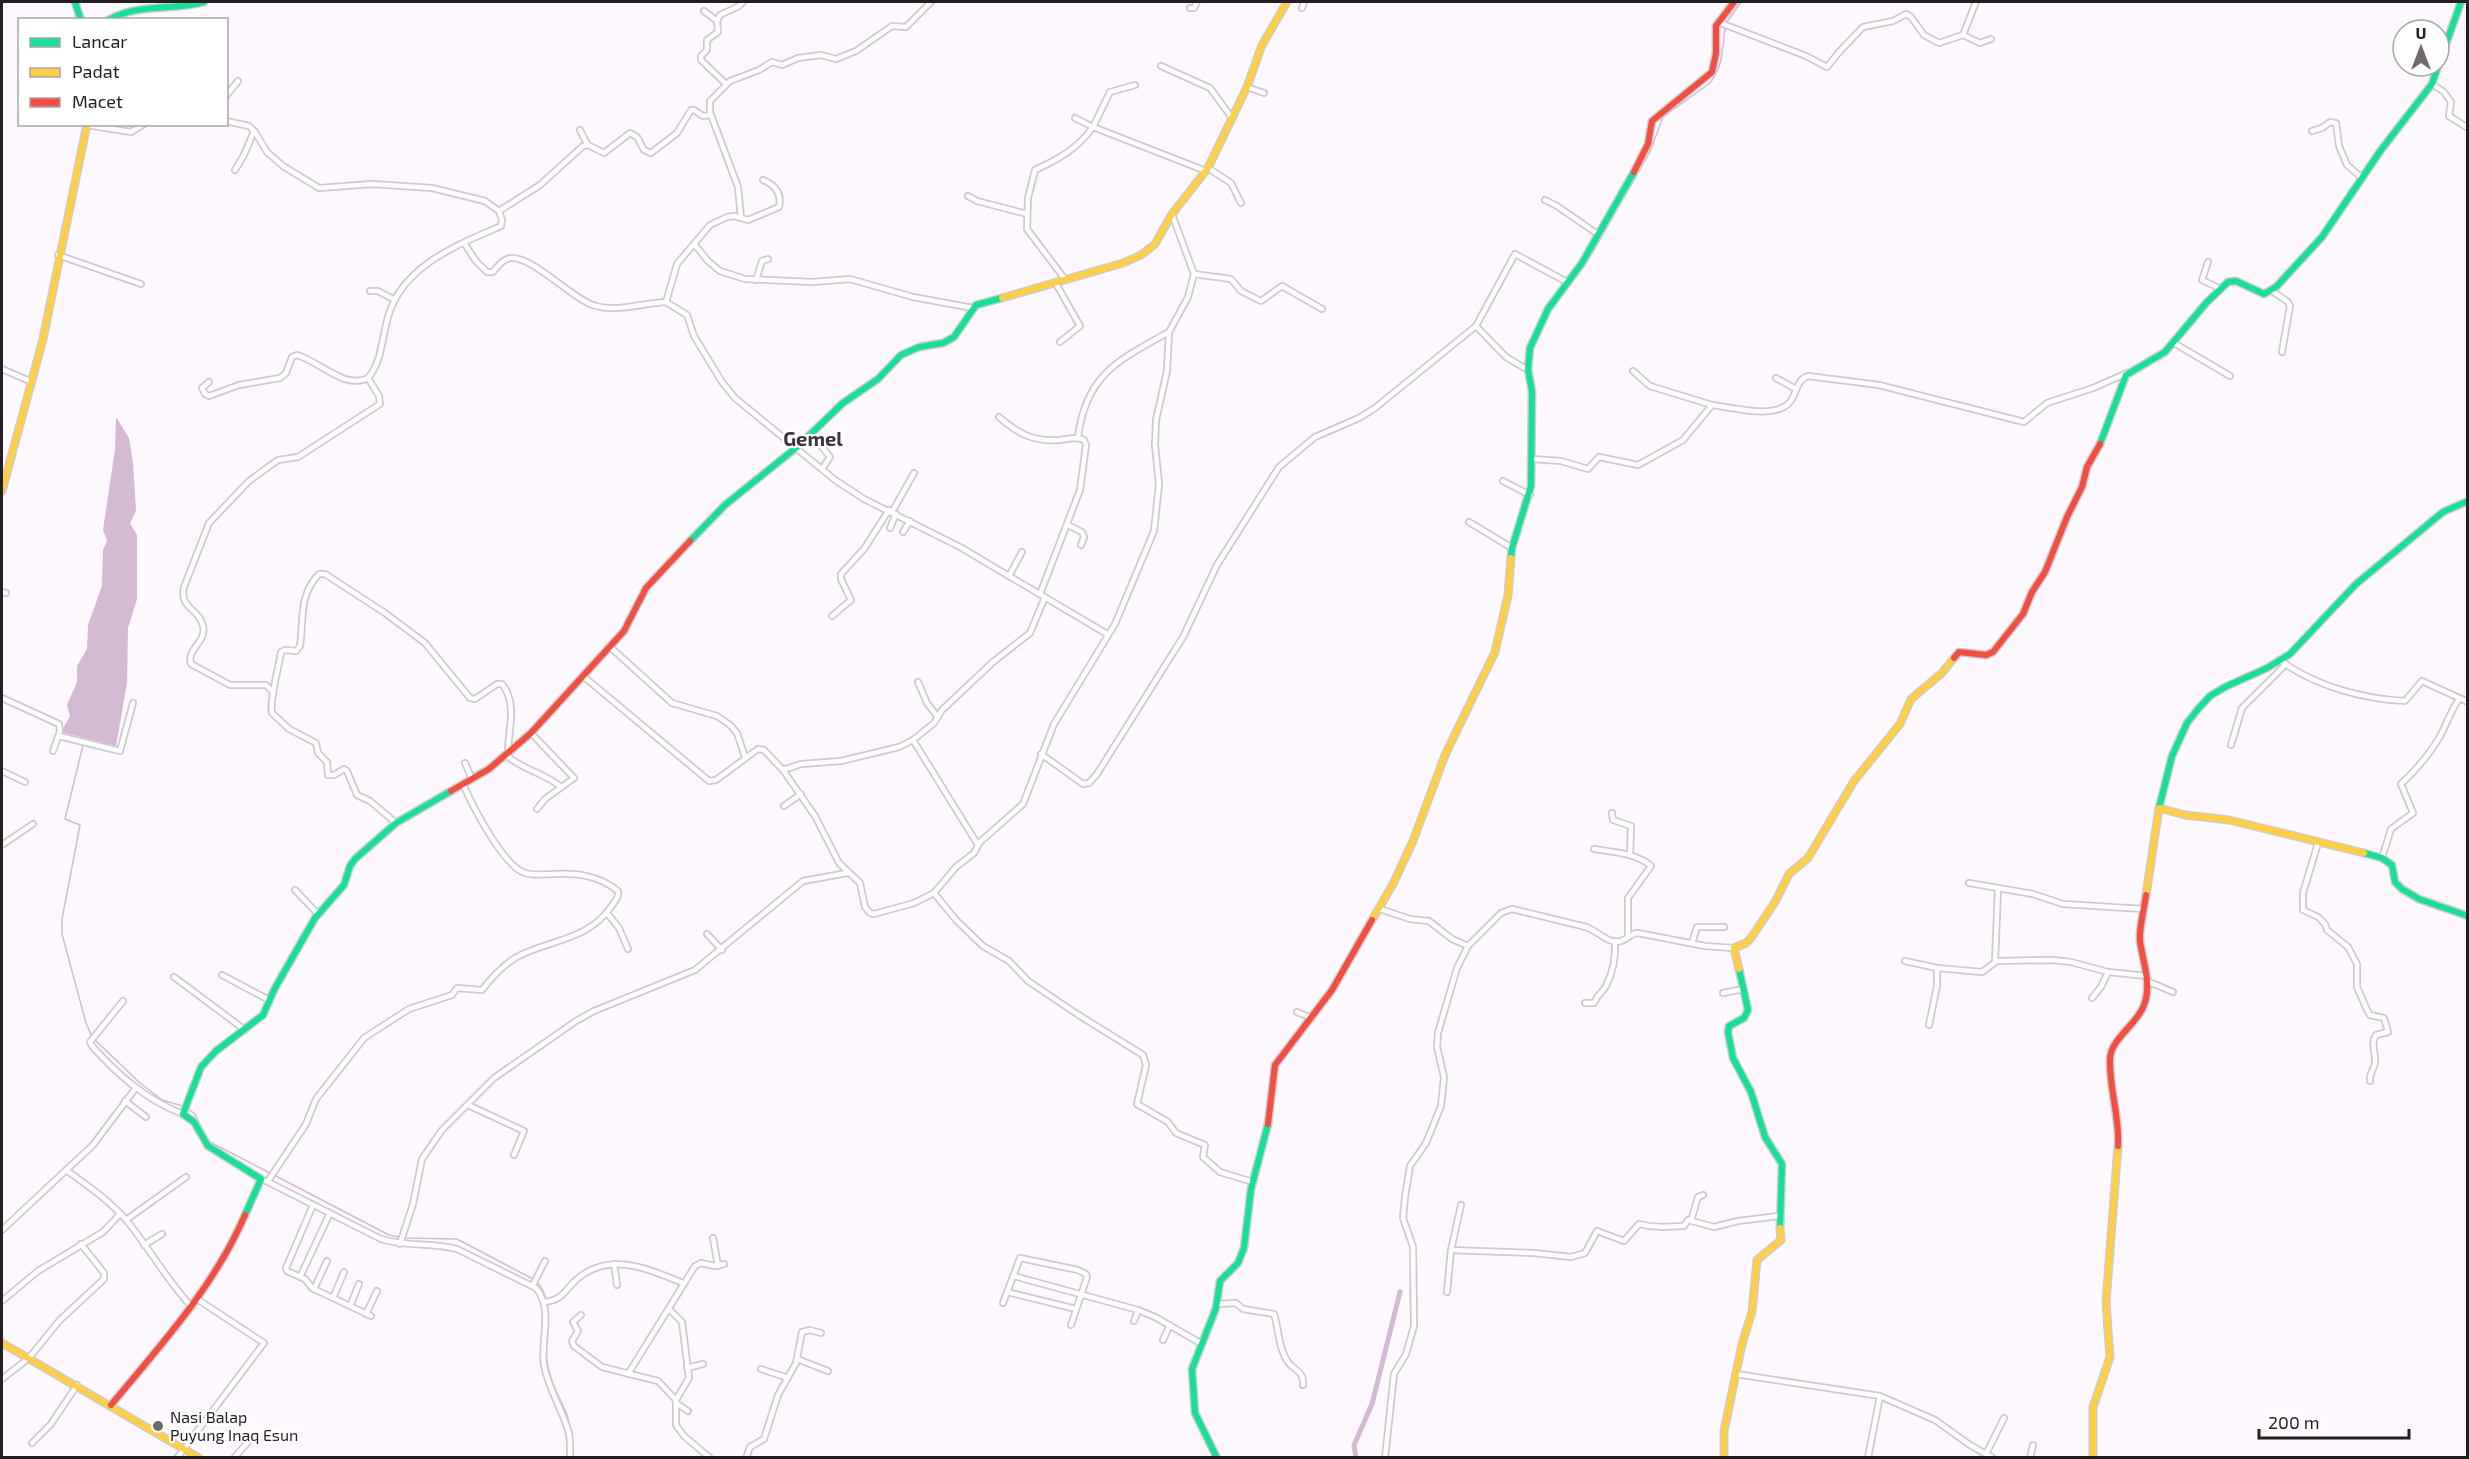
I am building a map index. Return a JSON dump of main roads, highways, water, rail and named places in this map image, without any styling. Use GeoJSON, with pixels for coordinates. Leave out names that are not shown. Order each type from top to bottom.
{"type":"FeatureCollection","features":[{"type":"Feature","properties":{"kind":"waterway"},"geometry":{"type":"LineString","coordinates":[[1726,23],[1741,2]]}},
{"type":"Feature","properties":{"kind":"waterway"},"geometry":{"type":"LineString","coordinates":[[1587,262],[1650,152],[1663,117],[1710,83],[1715,76],[1722,56],[1725,28]]}},
{"type":"Feature","properties":{"kind":"waterway"},"geometry":{"type":"LineString","coordinates":[[83,745],[65,819],[80,825],[62,919],[62,934],[86,1023],[92,1037]]}},
{"type":"Feature","properties":{"kind":"waterway"},"geometry":{"type":"LineString","coordinates":[[95,1040],[140,1083],[162,1100],[183,1106]]}},
{"type":"Feature","properties":{"kind":"waterway"},"geometry":{"type":"LineString","coordinates":[[187,1108],[195,1114],[206,1136]]}},
{"type":"Feature","properties":{"kind":"waterway"},"geometry":{"type":"LineString","coordinates":[[210,1142],[270,1173]]}},
{"type":"Feature","properties":{"kind":"waterway"},"geometry":{"type":"LineString","coordinates":[[274,1175],[389,1235],[404,1238],[457,1239],[535,1280],[546,1300],[547,1324]]}},
{"type":"Feature","properties":{"kind":"waterway"},"geometry":{"type":"LineString","coordinates":[[1356,1458],[1354,1445],[1372,1404],[1400,1292]]}},
{"type":"Feature","properties":{"kind":"waterway"},"geometry":{"type":"LineString","coordinates":[[545,1350],[552,1381],[568,1418],[571,1436]]}},
{"type":"Feature","properties":{"kind":"place","name":"Nasi Balap Puyung Inaq Esun"},"geometry":{"type":"Point","coordinates":[158,1426]}},
{"type":"Feature","properties":{"kind":"district","name":"Gemel"},"geometry":{"type":"Point","coordinates":[813,439]}}]}
